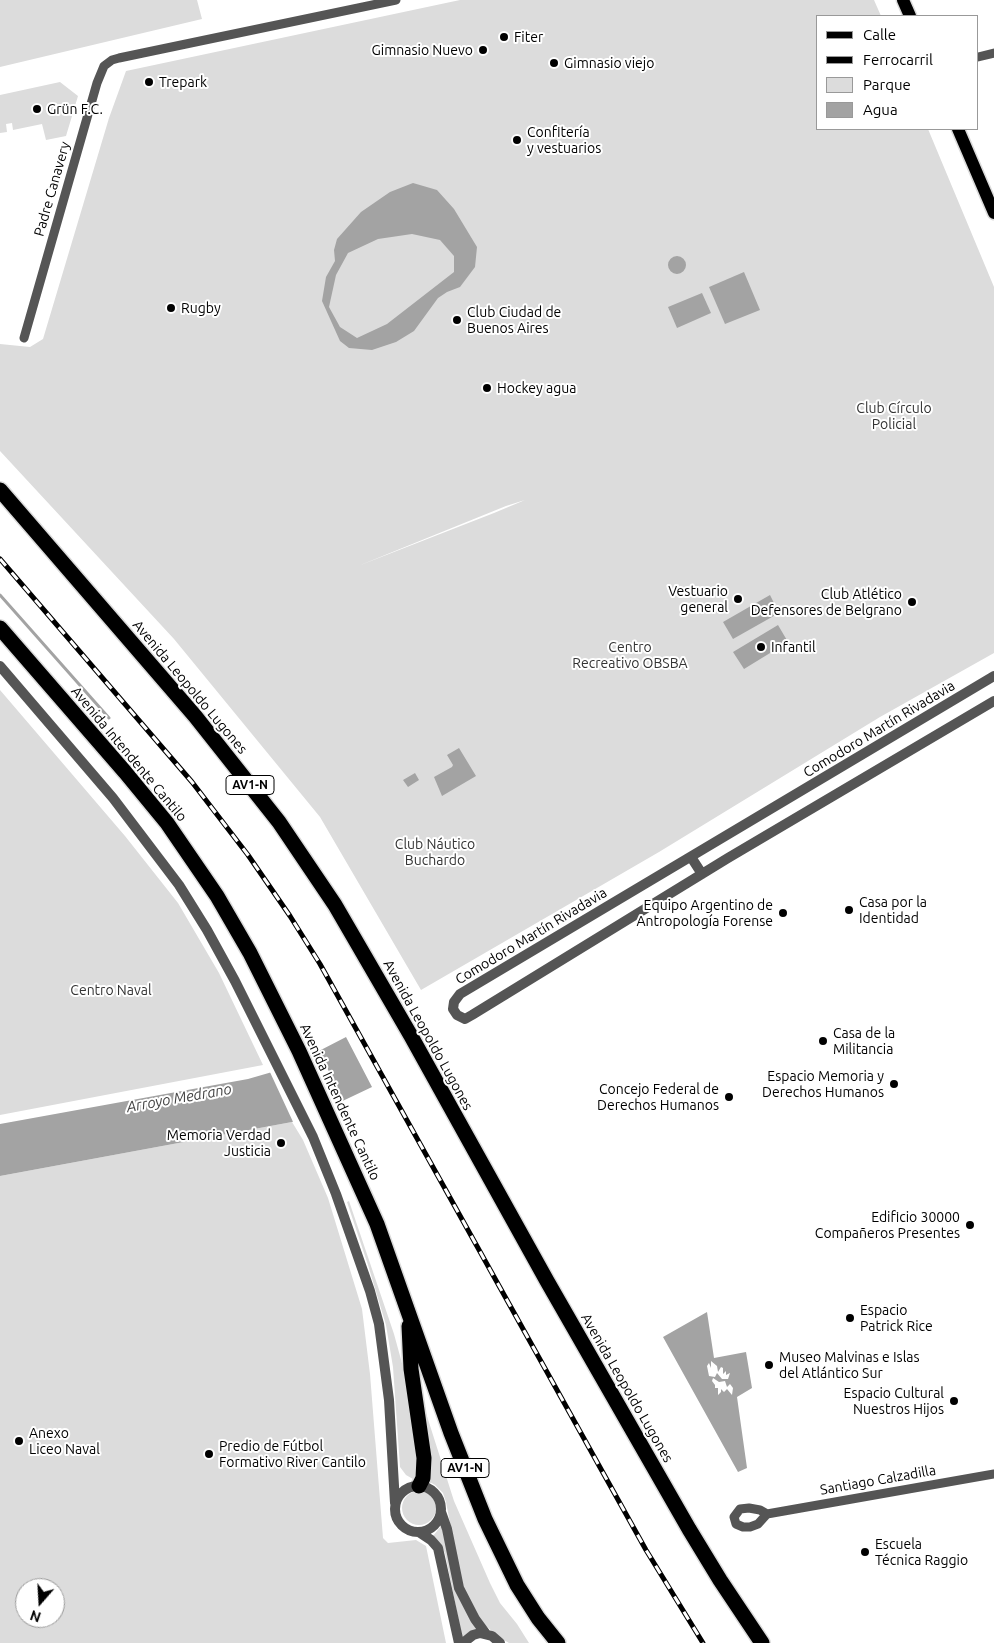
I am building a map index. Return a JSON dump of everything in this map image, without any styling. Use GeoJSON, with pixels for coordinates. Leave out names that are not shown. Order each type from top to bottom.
{"type":"FeatureCollection","features":[{"type":"Feature","properties":{"kind":"highway","name":"Avenida Leopoldo Lugones"},"geometry":{"type":"LineString","coordinates":[[0,490],[195,716],[279,822],[329,897],[415,1043],[547,1281],[689,1529],[762,1643]]}},
{"type":"Feature","properties":{"kind":"highway","name":"Avenida Intendente Cantilo"},"geometry":{"type":"LineString","coordinates":[[0,628],[146,797],[217,896],[250,953],[299,1051],[377,1224],[451,1433],[485,1519],[517,1585],[538,1618],[558,1643]]}},
{"type":"Feature","properties":{"kind":"highway"},"geometry":{"type":"LineString","coordinates":[[408,1310],[411,1368],[424,1458],[423,1478],[416,1486]]}},
{"type":"Feature","properties":{"kind":"main road"},"geometry":{"type":"LineString","coordinates":[[903,0],[910,15]]}},
{"type":"Feature","properties":{"kind":"main road"},"geometry":{"type":"LineString","coordinates":[[958,130],[992,205]]}},
{"type":"Feature","properties":{"kind":"street","name":"Padre Canavery"},"geometry":{"type":"LineString","coordinates":[[24,338],[97,83],[104,66],[112,60],[119,58],[396,0]]}},
{"type":"Feature","properties":{"kind":"street"},"geometry":{"type":"LineString","coordinates":[[979,56],[994,53]]}},
{"type":"Feature","properties":{"kind":"street"},"geometry":{"type":"LineString","coordinates":[[0,666],[114,798],[179,885],[226,964],[305,1121],[336,1194],[370,1291],[379,1324],[390,1400],[394,1462],[394,1511],[397,1519],[402,1526],[410,1531],[420,1532],[434,1526],[441,1512]]}},
{"type":"Feature","properties":{"kind":"street","name":"Comodoro Martín Rivadavia"},"geometry":{"type":"LineString","coordinates":[[994,676],[460,994],[454,1002],[453,1009],[457,1015],[465,1018],[472,1015],[702,874],[994,701]]}},
{"type":"Feature","properties":{"kind":"street"},"geometry":{"type":"LineString","coordinates":[[690,857],[702,874]]}},
{"type":"Feature","properties":{"kind":"street"},"geometry":{"type":"LineString","coordinates":[[394,1462],[401,1477],[416,1486],[428,1488],[436,1494],[447,1529],[459,1588],[475,1619],[486,1634]]}},
{"type":"Feature","properties":{"kind":"street","name":"Santiago Calzadilla"},"geometry":{"type":"LineString","coordinates":[[767,1514],[994,1474]]}},
{"type":"Feature","properties":{"kind":"street"},"geometry":{"type":"LineString","coordinates":[[395,1503],[399,1495],[405,1490],[416,1486]]}},
{"type":"Feature","properties":{"kind":"street"},"geometry":{"type":"LineString","coordinates":[[420,1532],[432,1540],[438,1548],[459,1643]]}},
{"type":"Feature","properties":{"kind":"street"},"geometry":{"type":"LineString","coordinates":[[463,1643],[473,1635],[486,1634],[492,1636],[500,1643]]}},
{"type":"Feature","properties":{"kind":"green space"},"geometry":{"type":"Polygon","coordinates":[[[0,0],[197,0],[202,19],[0,67],[0,0]]]}},
{"type":"Feature","properties":{"kind":"green space"},"geometry":{"type":"Polygon","coordinates":[[[460,0],[874,0],[881,15],[816,15],[816,130],[928,130],[994,287],[994,653],[880,717],[659,852],[421,990],[320,817],[174,639],[0,451],[0,344],[30,347],[43,339],[109,118],[126,71],[460,0]],[[525,500],[506,506],[358,566],[494,513],[525,500]]]}},
{"type":"Feature","properties":{"kind":"green space","name":"Grün F.C."},"geometry":{"type":"Polygon","coordinates":[[[60,82],[78,96],[66,136],[46,140],[42,124],[13,130],[12,123],[6,124],[7,132],[0,133],[0,95],[60,82]]]}},
{"type":"Feature","properties":{"kind":"green space","name":"Centro Naval"},"geometry":{"type":"Polygon","coordinates":[[[0,690],[125,836],[178,903],[219,973],[263,1065],[0,1115],[0,690]]]}},
{"type":"Feature","properties":{"kind":"green space","name":"Predio de Fútbol Formativo River Cantilo"},"geometry":{"type":"Polygon","coordinates":[[[292,1122],[303,1140],[328,1198],[362,1309],[370,1374],[383,1538],[388,1543],[416,1540],[426,1546],[446,1643],[0,1643],[0,1176],[292,1122]]]}},
{"type":"Feature","properties":{"kind":"green space"},"geometry":{"type":"Polygon","coordinates":[[[349,1201],[394,1334],[406,1378],[421,1469],[419,1477],[413,1479],[406,1475],[400,1467],[393,1367],[386,1325],[347,1202],[349,1201]]]}},
{"type":"Feature","properties":{"kind":"green space"},"geometry":{"type":"Polygon","coordinates":[[[421,1413],[426,1413],[454,1501],[490,1583],[500,1603],[529,1643],[509,1643],[497,1636],[481,1621],[462,1586],[446,1502],[443,1493],[428,1481],[421,1413]]]}},
{"type":"Feature","properties":{"kind":"green space"},"geometry":{"type":"Polygon","coordinates":[[[419,1491],[431,1496],[436,1508],[431,1520],[419,1525],[407,1520],[402,1508],[407,1496],[419,1491]]]}},
{"type":"Feature","properties":{"kind":"green space"},"geometry":{"type":"Polygon","coordinates":[[[441,1526],[478,1629],[462,1637],[445,1553],[433,1536],[441,1526]]]}},
{"type":"Feature","properties":{"kind":"water"},"geometry":{"type":"Polygon","coordinates":[[[413,183],[437,190],[454,209],[477,247],[475,267],[460,287],[438,298],[414,331],[396,342],[372,350],[349,348],[340,341],[322,301],[326,277],[335,261],[334,250],[337,239],[361,212],[390,192],[413,183]],[[412,234],[378,239],[348,253],[336,275],[329,307],[340,327],[357,338],[387,324],[454,272],[454,256],[440,240],[412,234]]]}},
{"type":"Feature","properties":{"kind":"water"},"geometry":{"type":"Polygon","coordinates":[[[677,256],[683,259],[686,265],[683,271],[677,274],[671,271],[668,265],[671,259],[677,256]]]}},
{"type":"Feature","properties":{"kind":"water"},"geometry":{"type":"Polygon","coordinates":[[[744,272],[760,310],[725,324],[709,287],[744,272]]]}},
{"type":"Feature","properties":{"kind":"water"},"geometry":{"type":"Polygon","coordinates":[[[702,293],[711,313],[677,328],[668,307],[702,293]]]}},
{"type":"Feature","properties":{"kind":"water"},"geometry":{"type":"Polygon","coordinates":[[[770,595],[779,613],[733,639],[723,622],[770,595]]]}},
{"type":"Feature","properties":{"kind":"water","name":"Infantil"},"geometry":{"type":"Polygon","coordinates":[[[778,625],[788,642],[744,669],[733,652],[778,625]]]}},
{"type":"Feature","properties":{"kind":"water"},"geometry":{"type":"Polygon","coordinates":[[[459,748],[476,776],[442,796],[434,777],[452,767],[453,765],[447,755],[459,748]]]}},
{"type":"Feature","properties":{"kind":"water"},"geometry":{"type":"Polygon","coordinates":[[[415,773],[419,780],[408,787],[403,780],[415,773]]]}},
{"type":"Feature","properties":{"kind":"water","name":"Arroyo Medrano"},"geometry":{"type":"Polygon","coordinates":[[[346,1037],[372,1087],[311,1116],[292,1122],[0,1176],[0,1124],[248,1079],[286,1068],[346,1037]]]}},
{"type":"Feature","properties":{"kind":"water"},"geometry":{"type":"Polygon","coordinates":[[[707,1312],[714,1358],[746,1352],[752,1388],[737,1397],[747,1468],[738,1472],[663,1337],[707,1312]],[[711,1361],[711,1368],[709,1363],[707,1366],[709,1376],[715,1377],[717,1373],[722,1379],[728,1379],[730,1373],[726,1375],[726,1371],[723,1374],[723,1368],[721,1367],[718,1372],[717,1366],[711,1361]],[[713,1378],[712,1381],[715,1388],[718,1388],[718,1395],[721,1389],[724,1392],[727,1389],[732,1395],[733,1388],[730,1384],[727,1387],[725,1381],[719,1382],[713,1378]]]}},
{"type":"Feature","properties":{"kind":"pier"},"geometry":{"type":"Polygon","coordinates":[[[318,1048],[344,1104],[312,1119],[294,1124],[269,1070],[285,1066],[318,1048]]]}},
{"type":"Feature","properties":{"kind":"waterway"},"geometry":{"type":"LineString","coordinates":[[0,595],[109,718]]}},
{"type":"Feature","properties":{"kind":"railway"},"geometry":{"type":"LineString","coordinates":[[0,559],[192,782],[248,855],[290,916],[320,964],[646,1550],[703,1643]]}},
{"type":"Feature","properties":{"kind":"place","name":"Fiter"},"geometry":{"type":"Point","coordinates":[504,37]}},
{"type":"Feature","properties":{"kind":"place","name":"Gimnasio Nuevo"},"geometry":{"type":"Point","coordinates":[483,50]}},
{"type":"Feature","properties":{"kind":"place","name":"Gimnasio viejo"},"geometry":{"type":"Point","coordinates":[554,63]}},
{"type":"Feature","properties":{"kind":"place","name":"Trepark"},"geometry":{"type":"Point","coordinates":[149,82]}},
{"type":"Feature","properties":{"kind":"place","name":"Grün F.C."},"geometry":{"type":"Point","coordinates":[37,109]}},
{"type":"Feature","properties":{"kind":"place","name":"Confitería y vestuarios"},"geometry":{"type":"Point","coordinates":[517,140]}},
{"type":"Feature","properties":{"kind":"place","name":"Rugby"},"geometry":{"type":"Point","coordinates":[171,308]}},
{"type":"Feature","properties":{"kind":"place","name":"Club Ciudad de Buenos Aires"},"geometry":{"type":"Point","coordinates":[457,320]}},
{"type":"Feature","properties":{"kind":"place","name":"Hockey agua"},"geometry":{"type":"Point","coordinates":[487,388]}},
{"type":"Feature","properties":{"kind":"place","name":"Vestuario general"},"geometry":{"type":"Point","coordinates":[738,599]}},
{"type":"Feature","properties":{"kind":"place","name":"Club Atlético Defensores de Belgrano"},"geometry":{"type":"Point","coordinates":[912,602]}},
{"type":"Feature","properties":{"kind":"place","name":"Infantil"},"geometry":{"type":"Point","coordinates":[761,647]}},
{"type":"Feature","properties":{"kind":"place","name":"Casa por la Identidad"},"geometry":{"type":"Point","coordinates":[849,910]}},
{"type":"Feature","properties":{"kind":"place","name":"Equipo Argentino de Antropología Forense"},"geometry":{"type":"Point","coordinates":[783,913]}},
{"type":"Feature","properties":{"kind":"place","name":"Casa de la Militancia"},"geometry":{"type":"Point","coordinates":[823,1041]}},
{"type":"Feature","properties":{"kind":"place","name":"Espacio Memoria y Derechos Humanos"},"geometry":{"type":"Point","coordinates":[894,1084]}},
{"type":"Feature","properties":{"kind":"place","name":"Concejo Federal de Derechos Humanos"},"geometry":{"type":"Point","coordinates":[729,1097]}},
{"type":"Feature","properties":{"kind":"place","name":"Memoria Verdad Justicia"},"geometry":{"type":"Point","coordinates":[281,1143]}},
{"type":"Feature","properties":{"kind":"place","name":"Edificio 30000 Compañeros Presentes"},"geometry":{"type":"Point","coordinates":[970,1225]}},
{"type":"Feature","properties":{"kind":"place","name":"Espacio Patrick Rice"},"geometry":{"type":"Point","coordinates":[850,1318]}},
{"type":"Feature","properties":{"kind":"place","name":"Museo Malvinas e Islas del Atlántico Sur"},"geometry":{"type":"Point","coordinates":[769,1365]}},
{"type":"Feature","properties":{"kind":"place","name":"Espacio Cultural Nuestros Hijos"},"geometry":{"type":"Point","coordinates":[954,1401]}},
{"type":"Feature","properties":{"kind":"place","name":"Anexo Liceo Naval"},"geometry":{"type":"Point","coordinates":[19,1441]}},
{"type":"Feature","properties":{"kind":"place","name":"Predio de Fútbol Formativo River Cantilo"},"geometry":{"type":"Point","coordinates":[209,1454]}},
{"type":"Feature","properties":{"kind":"place","name":"Escuela Técnica Raggio"},"geometry":{"type":"Point","coordinates":[865,1552]}},
{"type":"Feature","properties":{"kind":"park label","name":"Club Círculo Policial"},"geometry":{"type":"Point","coordinates":[894,416]}},
{"type":"Feature","properties":{"kind":"park label","name":"Centro Recreativo OBSBA"},"geometry":{"type":"Point","coordinates":[630,656]}},
{"type":"Feature","properties":{"kind":"park label","name":"Club Náutico Buchardo"},"geometry":{"type":"Point","coordinates":[435,852]}}]}
